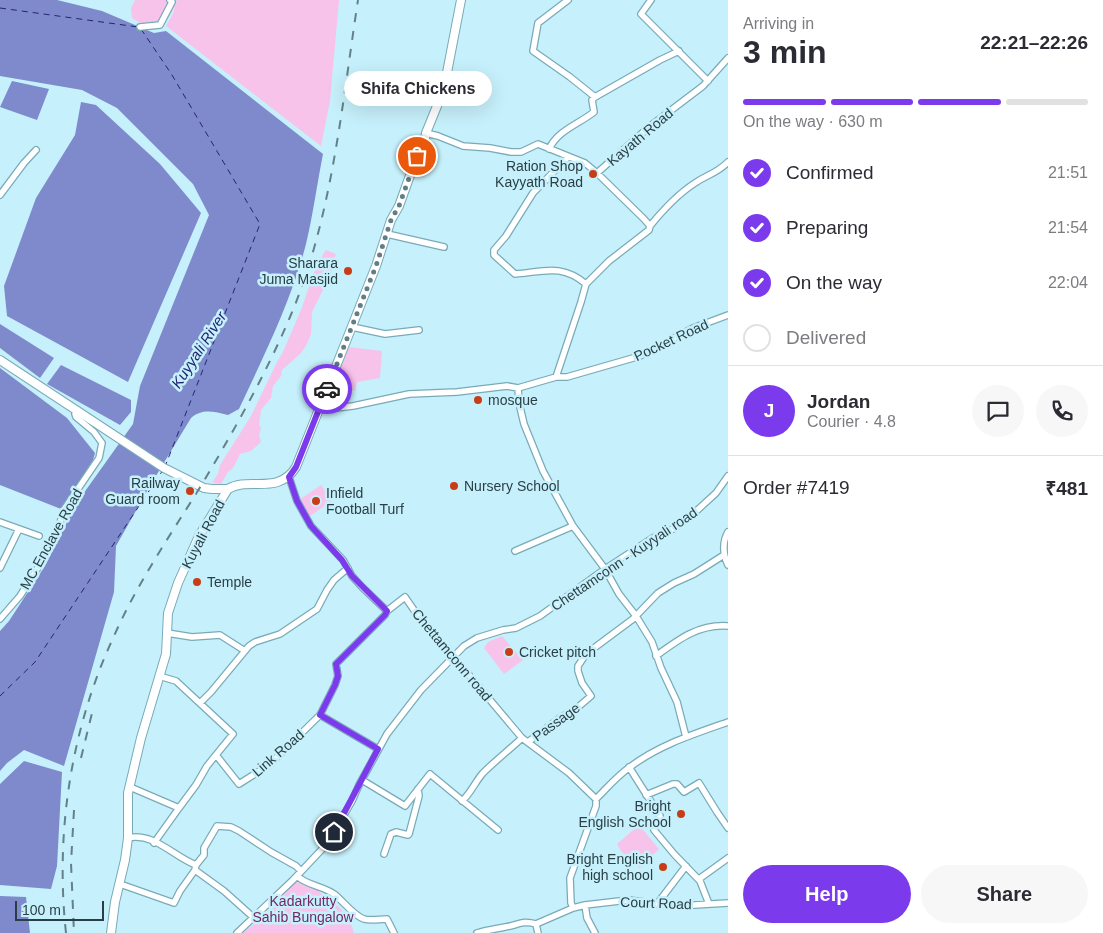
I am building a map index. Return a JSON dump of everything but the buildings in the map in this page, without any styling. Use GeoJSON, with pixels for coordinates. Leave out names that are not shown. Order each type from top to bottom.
{"type":"FeatureCollection","features":[{"type":"Feature","properties":{"kind":"main road"},"geometry":{"type":"LineString","coordinates":[[289,477],[296,467],[320,410],[381,254],[391,220],[399,206],[417,156],[424,144],[426,133],[445,83],[461,0]]}},
{"type":"Feature","properties":{"kind":"main road"},"geometry":{"type":"LineString","coordinates":[[0,360],[164,468],[204,488],[212,490],[228,489]]}},
{"type":"Feature","properties":{"kind":"main road","name":"Kuyali Road"},"geometry":{"type":"LineString","coordinates":[[111,933],[128,838],[128,793],[141,738],[166,654],[168,613],[187,562],[199,536],[228,489],[236,486],[268,484],[289,477]]}},
{"type":"Feature","properties":{"kind":"street"},"geometry":{"type":"LineString","coordinates":[[140,27],[160,25],[172,2],[170,0]]}},
{"type":"Feature","properties":{"kind":"street"},"geometry":{"type":"LineString","coordinates":[[568,0],[538,23],[533,51],[596,97]]}},
{"type":"Feature","properties":{"kind":"street"},"geometry":{"type":"LineString","coordinates":[[651,0],[641,14],[708,81]]}},
{"type":"Feature","properties":{"kind":"street"},"geometry":{"type":"LineString","coordinates":[[549,149],[552,142],[559,135],[594,112],[592,100],[679,51]]}},
{"type":"Feature","properties":{"kind":"street","name":"Kayath Road"},"geometry":{"type":"LineString","coordinates":[[426,133],[463,146],[511,152],[521,152],[538,144],[585,163],[597,173],[648,127],[697,91],[728,58]]}},
{"type":"Feature","properties":{"kind":"street"},"geometry":{"type":"LineString","coordinates":[[0,195],[36,150]]}},
{"type":"Feature","properties":{"kind":"street"},"geometry":{"type":"LineString","coordinates":[[568,157],[533,193],[506,236],[494,250],[494,255],[514,274],[540,270],[563,271],[579,278],[586,284]]}},
{"type":"Feature","properties":{"kind":"street"},"geometry":{"type":"LineString","coordinates":[[556,377],[586,284],[609,261],[649,230],[650,226],[668,205],[695,183],[719,171],[728,162]]}},
{"type":"Feature","properties":{"kind":"street"},"geometry":{"type":"LineString","coordinates":[[597,173],[650,226]]}},
{"type":"Feature","properties":{"kind":"street"},"geometry":{"type":"LineString","coordinates":[[387,234],[444,247]]}},
{"type":"Feature","properties":{"kind":"street","name":"Pocket Road"},"geometry":{"type":"LineString","coordinates":[[320,410],[353,406],[410,394],[457,392],[507,386],[518,388],[556,377],[567,377],[640,356],[693,328],[728,315]]}},
{"type":"Feature","properties":{"kind":"street"},"geometry":{"type":"LineString","coordinates":[[352,327],[385,334],[419,330]]}},
{"type":"Feature","properties":{"kind":"street"},"geometry":{"type":"LineString","coordinates":[[518,388],[522,414],[535,452],[547,478],[573,526],[605,568],[619,594],[636,616],[652,642],[656,656],[677,702],[686,737]]}},
{"type":"Feature","properties":{"kind":"street","name":"MC Enclave Road"},"geometry":{"type":"LineString","coordinates":[[0,619],[20,596],[32,577],[56,534],[66,508],[99,458],[102,443],[94,432],[76,417],[75,414],[78,411]]}},
{"type":"Feature","properties":{"kind":"street","name":"Chettamconn - Kuyyali road"},"geometry":{"type":"LineString","coordinates":[[237,933],[299,874],[329,840],[352,802],[387,734],[408,706],[470,641],[503,630],[516,628],[540,616],[605,568],[651,539],[675,528],[716,493],[728,476]]}},
{"type":"Feature","properties":{"kind":"street"},"geometry":{"type":"LineString","coordinates":[[289,477],[297,501],[311,526],[362,588],[387,611]]}},
{"type":"Feature","properties":{"kind":"street"},"geometry":{"type":"LineString","coordinates":[[0,522],[40,536]]}},
{"type":"Feature","properties":{"kind":"street"},"geometry":{"type":"LineString","coordinates":[[515,551],[573,526]]}},
{"type":"Feature","properties":{"kind":"street"},"geometry":{"type":"LineString","coordinates":[[0,568],[19,529]]}},
{"type":"Feature","properties":{"kind":"street"},"geometry":{"type":"LineString","coordinates":[[728,532],[725,537],[724,555],[728,565]]}},
{"type":"Feature","properties":{"kind":"street"},"geometry":{"type":"LineString","coordinates":[[636,616],[658,593],[724,555]]}},
{"type":"Feature","properties":{"kind":"street"},"geometry":{"type":"LineString","coordinates":[[200,702],[255,642],[280,634],[317,609],[327,590],[346,570]]}},
{"type":"Feature","properties":{"kind":"street","name":"Chettamconn road"},"geometry":{"type":"LineString","coordinates":[[387,611],[404,597],[425,626],[454,656],[522,738],[573,777],[596,799]]}},
{"type":"Feature","properties":{"kind":"street","name":"Link Road"},"geometry":{"type":"LineString","coordinates":[[216,755],[239,784],[268,765],[320,715],[338,676],[336,664],[387,611]]}},
{"type":"Feature","properties":{"kind":"street","name":"Passage"},"geometry":{"type":"LineString","coordinates":[[528,742],[591,696],[582,683],[578,671],[581,661],[586,654],[636,616]]}},
{"type":"Feature","properties":{"kind":"street"},"geometry":{"type":"LineString","coordinates":[[656,656],[694,631],[708,627],[728,626]]}},
{"type":"Feature","properties":{"kind":"street"},"geometry":{"type":"LineString","coordinates":[[167,633],[192,637],[220,635],[245,651]]}},
{"type":"Feature","properties":{"kind":"street"},"geometry":{"type":"LineString","coordinates":[[154,843],[233,734],[176,681],[159,676]]}},
{"type":"Feature","properties":{"kind":"street"},"geometry":{"type":"LineString","coordinates":[[320,715],[378,749]]}},
{"type":"Feature","properties":{"kind":"street"},"geometry":{"type":"LineString","coordinates":[[573,908],[570,878],[596,806],[596,799],[629,767],[658,750],[686,737],[728,722]]}},
{"type":"Feature","properties":{"kind":"street"},"geometry":{"type":"LineString","coordinates":[[462,801],[485,772],[522,738]]}},
{"type":"Feature","properties":{"kind":"street"},"geometry":{"type":"LineString","coordinates":[[629,767],[660,816],[654,830],[674,854],[699,879],[709,904]]}},
{"type":"Feature","properties":{"kind":"street"},"geometry":{"type":"LineString","coordinates":[[362,780],[405,806],[430,774],[498,830]]}},
{"type":"Feature","properties":{"kind":"street"},"geometry":{"type":"LineString","coordinates":[[646,795],[673,784],[677,784],[684,792],[699,783],[728,828]]}},
{"type":"Feature","properties":{"kind":"street"},"geometry":{"type":"LineString","coordinates":[[130,787],[178,808]]}},
{"type":"Feature","properties":{"kind":"street"},"geometry":{"type":"LineString","coordinates":[[384,854],[391,834],[396,832],[409,834],[419,796],[418,789]]}},
{"type":"Feature","properties":{"kind":"street"},"geometry":{"type":"LineString","coordinates":[[120,884],[142,890],[174,903],[204,855],[204,848],[217,826],[232,827],[296,866],[305,882],[335,895],[362,919],[387,919],[394,933]]}},
{"type":"Feature","properties":{"kind":"street"},"geometry":{"type":"LineString","coordinates":[[128,838],[142,838],[166,847],[195,867],[253,918]]}},
{"type":"Feature","properties":{"kind":"street"},"geometry":{"type":"LineString","coordinates":[[699,879],[728,858]]}},
{"type":"Feature","properties":{"kind":"street"},"geometry":{"type":"LineString","coordinates":[[657,904],[686,866]]}},
{"type":"Feature","properties":{"kind":"street","name":"Court Road"},"geometry":{"type":"LineString","coordinates":[[536,924],[573,908],[628,900],[678,906],[728,903]]}},
{"type":"Feature","properties":{"kind":"street"},"geometry":{"type":"LineString","coordinates":[[585,905],[588,918],[596,933]]}},
{"type":"Feature","properties":{"kind":"street"},"geometry":{"type":"LineString","coordinates":[[477,933],[527,921],[536,924],[538,933]]}},
{"type":"Feature","properties":{"kind":"green space"},"geometry":{"type":"Polygon","coordinates":[[[135,0],[167,0],[173,10],[162,28],[152,30],[132,18],[131,8],[135,0]]]}},
{"type":"Feature","properties":{"kind":"green space"},"geometry":{"type":"Polygon","coordinates":[[[177,0],[339,0],[330,101],[321,146],[166,26],[174,12],[174,4],[177,0]]]}},
{"type":"Feature","properties":{"kind":"green space"},"geometry":{"type":"Polygon","coordinates":[[[326,250],[336,254],[330,269],[332,272],[312,312],[311,334],[307,344],[301,353],[282,370],[281,376],[273,386],[271,398],[261,410],[259,435],[261,442],[251,451],[240,454],[233,468],[228,472],[221,484],[214,483],[213,481],[218,474],[220,465],[251,416],[282,354],[301,310],[315,270],[326,250]]]}},
{"type":"Feature","properties":{"kind":"green space"},"geometry":{"type":"Polygon","coordinates":[[[349,347],[382,351],[380,378],[357,382],[355,391],[333,386],[349,347]]]}},
{"type":"Feature","properties":{"kind":"green space","name":"Infield Football Turf"},"geometry":{"type":"Polygon","coordinates":[[[321,485],[332,501],[310,516],[299,500],[321,485]]]}},
{"type":"Feature","properties":{"kind":"green space"},"geometry":{"type":"Polygon","coordinates":[[[502,636],[523,660],[504,674],[484,648],[488,642],[502,636]]]}},
{"type":"Feature","properties":{"kind":"green space"},"geometry":{"type":"Polygon","coordinates":[[[639,825],[659,849],[640,868],[621,851],[617,844],[639,825]]]}},
{"type":"Feature","properties":{"kind":"green space","name":"Kadarkutty Sahib Bungalow"},"geometry":{"type":"Polygon","coordinates":[[[295,882],[309,884],[339,907],[349,918],[354,933],[243,933],[272,909],[295,882]]]}},
{"type":"Feature","properties":{"kind":"water","name":"Kuyyali River"},"geometry":{"type":"Polygon","coordinates":[[[0,0],[57,0],[102,11],[154,33],[166,31],[323,154],[300,266],[276,328],[239,409],[228,415],[204,412],[191,418],[116,546],[114,592],[64,766],[24,750],[0,771],[0,631],[9,621],[45,566],[76,504],[133,424],[140,386],[209,215],[193,184],[117,108],[82,90],[0,76],[0,0]]]}},
{"type":"Feature","properties":{"kind":"water"},"geometry":{"type":"Polygon","coordinates":[[[12,81],[49,89],[37,120],[0,107],[12,81]]]}},
{"type":"Feature","properties":{"kind":"water"},"geometry":{"type":"Polygon","coordinates":[[[81,102],[96,105],[160,164],[201,213],[128,382],[7,316],[4,286],[36,198],[75,135],[81,102]]]}},
{"type":"Feature","properties":{"kind":"water"},"geometry":{"type":"Polygon","coordinates":[[[0,324],[54,358],[40,378],[0,348],[0,324]]]}},
{"type":"Feature","properties":{"kind":"water"},"geometry":{"type":"Polygon","coordinates":[[[61,365],[131,400],[131,412],[120,425],[47,384],[61,365]]]}},
{"type":"Feature","properties":{"kind":"water"},"geometry":{"type":"Polygon","coordinates":[[[0,368],[67,418],[95,453],[93,460],[61,509],[0,485],[0,368]]]}},
{"type":"Feature","properties":{"kind":"water"},"geometry":{"type":"Polygon","coordinates":[[[24,761],[62,772],[57,866],[51,889],[0,885],[0,784],[24,761]]]}},
{"type":"Feature","properties":{"kind":"water"},"geometry":{"type":"Polygon","coordinates":[[[0,896],[26,897],[30,933],[0,933],[0,896]]]}},
{"type":"Feature","properties":{"kind":"ferry route"},"geometry":{"type":"LineString","coordinates":[[0,8],[138,27]]}},
{"type":"Feature","properties":{"kind":"ferry route"},"geometry":{"type":"LineString","coordinates":[[141,29],[172,75],[260,224],[166,464]]}},
{"type":"Feature","properties":{"kind":"ferry route"},"geometry":{"type":"LineString","coordinates":[[0,696],[35,662],[163,470]]}},
{"type":"Feature","properties":{"kind":"railway"},"geometry":{"type":"LineString","coordinates":[[66,933],[63,895],[65,819],[77,744],[87,707],[99,671],[123,617],[154,561],[236,426],[270,361],[290,317],[304,280],[326,201],[341,120],[358,0]]}},
{"type":"Feature","properties":{"kind":"railway"},"geometry":{"type":"LineString","coordinates":[[81,758],[93,709]]}},
{"type":"Feature","properties":{"kind":"railway"},"geometry":{"type":"LineString","coordinates":[[74,810],[71,863],[74,933]]}},
{"type":"Feature","properties":{"kind":"way so far"},"geometry":{"type":"LineString","coordinates":[[327,389],[417,156]]}},
{"type":"Feature","properties":{"kind":"place","name":"Shifa Chickens"},"geometry":{"type":"Point","coordinates":[417,156]}},
{"type":"Feature","properties":{"kind":"place","name":"Ration Shop Kayyath Road"},"geometry":{"type":"Point","coordinates":[593,174]}},
{"type":"Feature","properties":{"kind":"place","name":"Sharara Juma Masjid"},"geometry":{"type":"Point","coordinates":[348,271]}},
{"type":"Feature","properties":{"kind":"place","name":"mosque"},"geometry":{"type":"Point","coordinates":[478,400]}},
{"type":"Feature","properties":{"kind":"place","name":"Nursery School"},"geometry":{"type":"Point","coordinates":[454,486]}},
{"type":"Feature","properties":{"kind":"place","name":"Railway Guard room"},"geometry":{"type":"Point","coordinates":[190,491]}},
{"type":"Feature","properties":{"kind":"place","name":"Infield Football Turf"},"geometry":{"type":"Point","coordinates":[316,501]}},
{"type":"Feature","properties":{"kind":"place","name":"Temple"},"geometry":{"type":"Point","coordinates":[197,582]}},
{"type":"Feature","properties":{"kind":"place","name":"Cricket pitch"},"geometry":{"type":"Point","coordinates":[509,652]}},
{"type":"Feature","properties":{"kind":"place","name":"Bright English School"},"geometry":{"type":"Point","coordinates":[681,814]}},
{"type":"Feature","properties":{"kind":"place","name":"Bright English high school"},"geometry":{"type":"Point","coordinates":[663,867]}},
{"type":"Feature","properties":{"kind":"route"},"geometry":{"type":"LineString","coordinates":[[327,389],[296,467],[289,477],[290,483],[297,501],[311,526],[324,538],[362,588],[387,611],[336,664],[338,676],[325,708],[320,715],[378,749],[359,784],[352,802],[334,832]]}}]}
